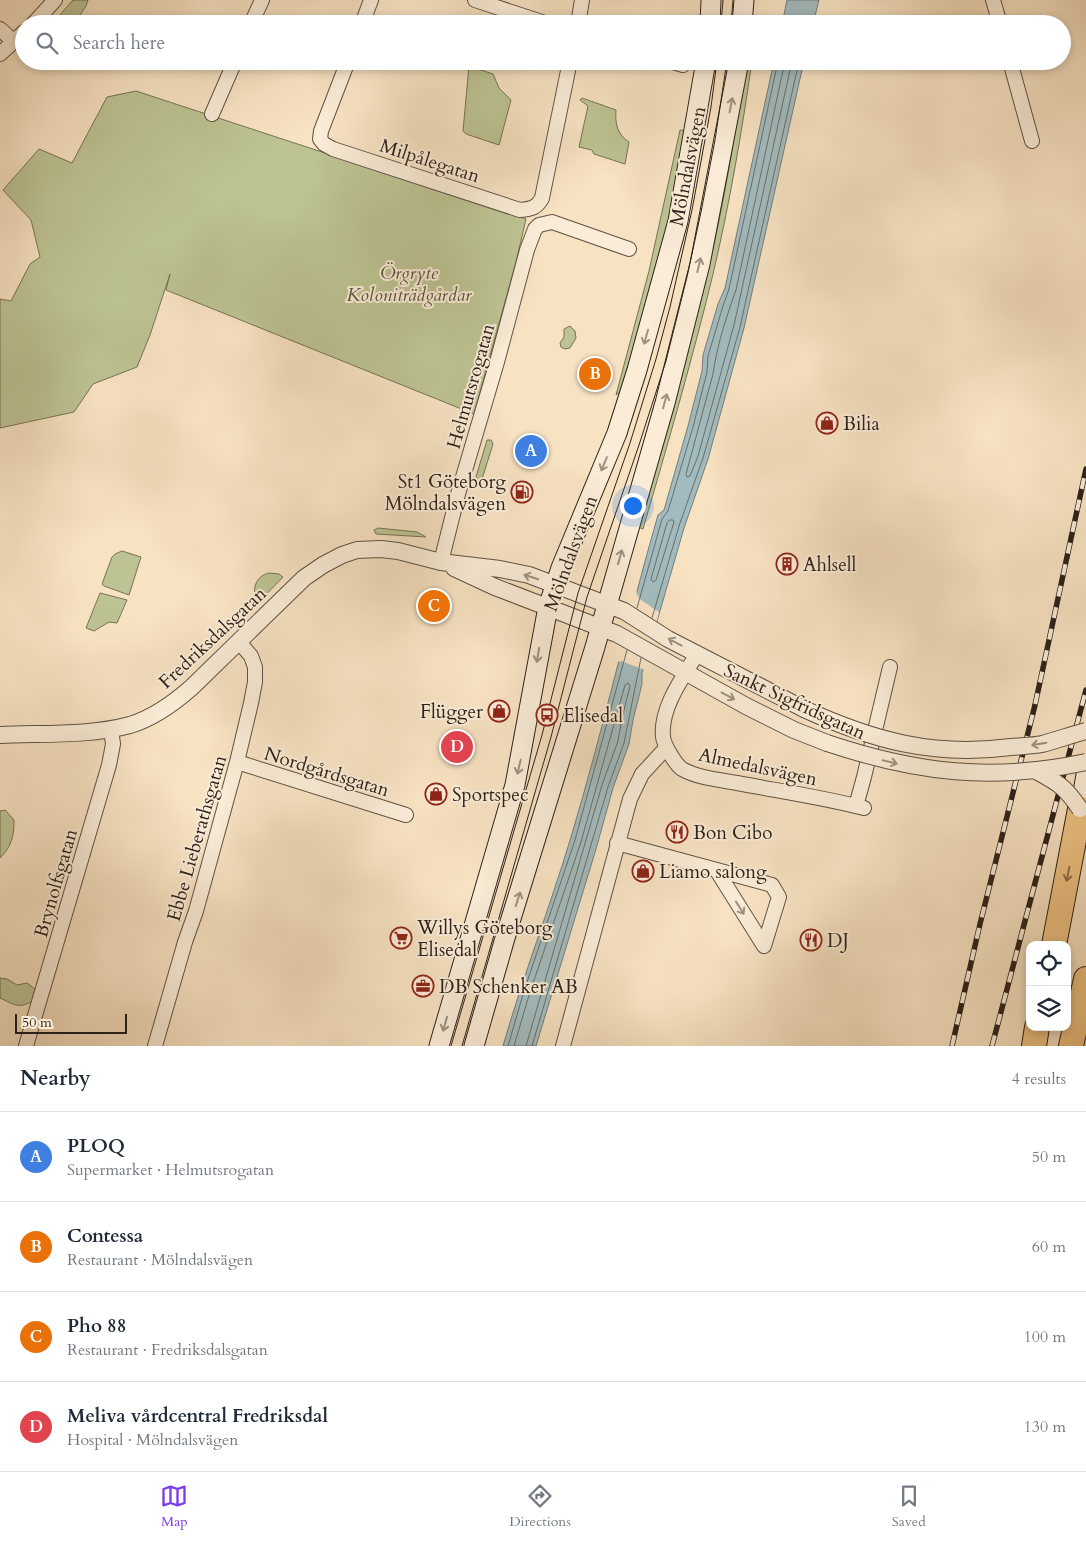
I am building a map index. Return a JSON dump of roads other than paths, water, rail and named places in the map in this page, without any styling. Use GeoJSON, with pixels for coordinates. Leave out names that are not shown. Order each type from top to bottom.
{"type":"FeatureCollection","features":[{"type":"Feature","properties":{"kind":"highway"},"geometry":{"type":"LineString","coordinates":[[1055,941],[1080,810]]}},
{"type":"Feature","properties":{"kind":"highway"},"geometry":{"type":"LineString","coordinates":[[1071,1046],[1086,979]]}},
{"type":"Feature","properties":{"kind":"highway"},"geometry":{"type":"LineString","coordinates":[[1034,1046],[1037,1031]]}},
{"type":"Feature","properties":{"kind":"main road"},"geometry":{"type":"LineString","coordinates":[[710,15],[711,0]]}},
{"type":"Feature","properties":{"kind":"main road"},"geometry":{"type":"LineString","coordinates":[[743,15],[744,0]]}},
{"type":"Feature","properties":{"kind":"main road","name":"Mölndalsvägen"},"geometry":{"type":"LineString","coordinates":[[439,1046],[514,785],[548,607],[555,585],[617,433],[637,370],[678,221],[704,70]]}},
{"type":"Feature","properties":{"kind":"main road","name":"Mölndalsvägen"},"geometry":{"type":"LineString","coordinates":[[474,1046],[505,938],[601,626],[665,403],[700,264],[737,70]]}},
{"type":"Feature","properties":{"kind":"main road"},"geometry":{"type":"LineString","coordinates":[[1080,810],[1086,775]]}},
{"type":"Feature","properties":{"kind":"street"},"geometry":{"type":"LineString","coordinates":[[42,15],[56,0]]}},
{"type":"Feature","properties":{"kind":"street"},"geometry":{"type":"LineString","coordinates":[[255,15],[262,0]]}},
{"type":"Feature","properties":{"kind":"street"},"geometry":{"type":"LineString","coordinates":[[365,15],[371,0]]}},
{"type":"Feature","properties":{"kind":"street"},"geometry":{"type":"LineString","coordinates":[[475,0],[521,15]]}},
{"type":"Feature","properties":{"kind":"street"},"geometry":{"type":"LineString","coordinates":[[580,15],[582,0]]}},
{"type":"Feature","properties":{"kind":"street"},"geometry":{"type":"LineString","coordinates":[[993,0],[997,15]]}},
{"type":"Feature","properties":{"kind":"street"},"geometry":{"type":"LineString","coordinates":[[0,29],[15,35]]}},
{"type":"Feature","properties":{"kind":"street"},"geometry":{"type":"LineString","coordinates":[[0,54],[15,41]]}},
{"type":"Feature","properties":{"kind":"street"},"geometry":{"type":"LineString","coordinates":[[212,114],[231,70]]}},
{"type":"Feature","properties":{"kind":"street","name":"Milpålegatan"},"geometry":{"type":"LineString","coordinates":[[345,70],[321,131],[320,139],[324,144],[333,149],[520,210],[538,205],[542,198],[568,70]]}},
{"type":"Feature","properties":{"kind":"street"},"geometry":{"type":"LineString","coordinates":[[1012,70],[1032,141]]}},
{"type":"Feature","properties":{"kind":"street","name":"Helmutsrogatan"},"geometry":{"type":"LineString","coordinates":[[440,562],[527,250],[535,229],[543,224],[552,222],[629,249]]}},
{"type":"Feature","properties":{"kind":"street","name":"Fredriksdalsgatan"},"geometry":{"type":"LineString","coordinates":[[0,735],[111,729],[132,724],[149,717],[179,699],[304,578],[342,554],[357,550],[381,549],[398,551],[440,562],[508,570],[607,604]]}},
{"type":"Feature","properties":{"kind":"street","name":"Fredriksdalsgatan"},"geometry":{"type":"LineString","coordinates":[[440,562],[495,587],[601,626]]}},
{"type":"Feature","properties":{"kind":"street","name":"Sankt Sigfridsgatan"},"geometry":{"type":"LineString","coordinates":[[607,604],[697,654],[804,709],[877,738],[920,748],[954,751],[1041,744],[1086,731]]}},
{"type":"Feature","properties":{"kind":"street","name":"Sankt Sigfridsgatan"},"geometry":{"type":"LineString","coordinates":[[601,626],[649,651],[685,673],[794,730],[868,757],[916,768],[986,773],[1056,769],[1086,762]]}},
{"type":"Feature","properties":{"kind":"street","name":"Ebbe Lieberathsgatan"},"geometry":{"type":"LineString","coordinates":[[156,1046],[196,911],[236,762],[255,682],[255,667],[251,656],[239,642]]}},
{"type":"Feature","properties":{"kind":"street"},"geometry":{"type":"LineString","coordinates":[[563,1046],[630,799],[642,774],[666,748],[663,736],[665,720],[673,693],[697,654]]}},
{"type":"Feature","properties":{"kind":"street","name":"Almedalsvägen"},"geometry":{"type":"LineString","coordinates":[[666,748],[681,768],[705,777],[860,807],[890,667]]}},
{"type":"Feature","properties":{"kind":"street","name":"Brynolfsgatan"},"geometry":{"type":"LineString","coordinates":[[26,1046],[109,765],[114,744],[111,729]]}},
{"type":"Feature","properties":{"kind":"street","name":"Nordgårdsgatan"},"geometry":{"type":"LineString","coordinates":[[236,762],[406,815]]}},
{"type":"Feature","properties":{"kind":"street"},"geometry":{"type":"LineString","coordinates":[[1036,771],[1069,792],[1080,810]]}},
{"type":"Feature","properties":{"kind":"street"},"geometry":{"type":"LineString","coordinates":[[617,843],[772,885],[779,897],[764,946],[717,871]]}},
{"type":"Feature","properties":{"kind":"water"},"geometry":{"type":"Polygon","coordinates":[[[787,0],[819,0],[815,15],[784,15],[787,0]]]}},
{"type":"Feature","properties":{"kind":"water"},"geometry":{"type":"Polygon","coordinates":[[[772,70],[802,70],[744,328],[708,459],[684,528],[642,673],[642,684],[629,744],[613,788],[536,1046],[503,1046],[571,837],[658,515],[664,510],[702,371],[703,355],[718,304],[725,288],[772,70]]]}},
{"type":"Feature","properties":{"kind":"tram line"},"geometry":{"type":"LineString","coordinates":[[722,15],[723,0]]}},
{"type":"Feature","properties":{"kind":"tram line"},"geometry":{"type":"LineString","coordinates":[[732,15],[733,0]]}},
{"type":"Feature","properties":{"kind":"tram line"},"geometry":{"type":"LineString","coordinates":[[451,1046],[542,735],[578,593],[630,443],[656,359],[692,210],[716,70]]}},
{"type":"Feature","properties":{"kind":"tram line"},"geometry":{"type":"LineString","coordinates":[[462,1046],[551,737],[587,597],[666,361],[701,212],[726,70]]}},
{"type":"Feature","properties":{"kind":"railway"},"geometry":{"type":"LineString","coordinates":[[952,1046],[980,924],[1035,705],[1086,469]]}},
{"type":"Feature","properties":{"kind":"railway"},"geometry":{"type":"LineString","coordinates":[[992,1046],[1086,690]]}},
{"type":"Feature","properties":{"kind":"place","name":"Contessa"},"geometry":{"type":"Point","coordinates":[595,374]}},
{"type":"Feature","properties":{"kind":"place","name":"Bilia"},"geometry":{"type":"Point","coordinates":[827,423]}},
{"type":"Feature","properties":{"kind":"place","name":"PLOQ"},"geometry":{"type":"Point","coordinates":[531,451]}},
{"type":"Feature","properties":{"kind":"place","name":"St1 Göteborg Mölndalsvägen"},"geometry":{"type":"Point","coordinates":[522,492]}},
{"type":"Feature","properties":{"kind":"place","name":"Ahlsell"},"geometry":{"type":"Point","coordinates":[787,564]}},
{"type":"Feature","properties":{"kind":"place","name":"Pho 88"},"geometry":{"type":"Point","coordinates":[434,606]}},
{"type":"Feature","properties":{"kind":"place","name":"Flügger"},"geometry":{"type":"Point","coordinates":[499,711]}},
{"type":"Feature","properties":{"kind":"place","name":"Elisedal"},"geometry":{"type":"Point","coordinates":[547,715]}},
{"type":"Feature","properties":{"kind":"place","name":"Meliva vårdcentral Fredriksdal"},"geometry":{"type":"Point","coordinates":[457,747]}},
{"type":"Feature","properties":{"kind":"place","name":"Sportspec"},"geometry":{"type":"Point","coordinates":[436,794]}},
{"type":"Feature","properties":{"kind":"place","name":"Bon Cibo"},"geometry":{"type":"Point","coordinates":[677,832]}},
{"type":"Feature","properties":{"kind":"place","name":"Liamo salong"},"geometry":{"type":"Point","coordinates":[643,871]}},
{"type":"Feature","properties":{"kind":"place","name":"Willys Göteborg Elisedal"},"geometry":{"type":"Point","coordinates":[401,938]}},
{"type":"Feature","properties":{"kind":"place","name":"DJ"},"geometry":{"type":"Point","coordinates":[811,940]}},
{"type":"Feature","properties":{"kind":"place","name":"DB Schenker AB"},"geometry":{"type":"Point","coordinates":[423,986]}},
{"type":"Feature","properties":{"kind":"park label","name":"Örgryte Koloniträdgårdar"},"geometry":{"type":"Point","coordinates":[409,283]}}]}
